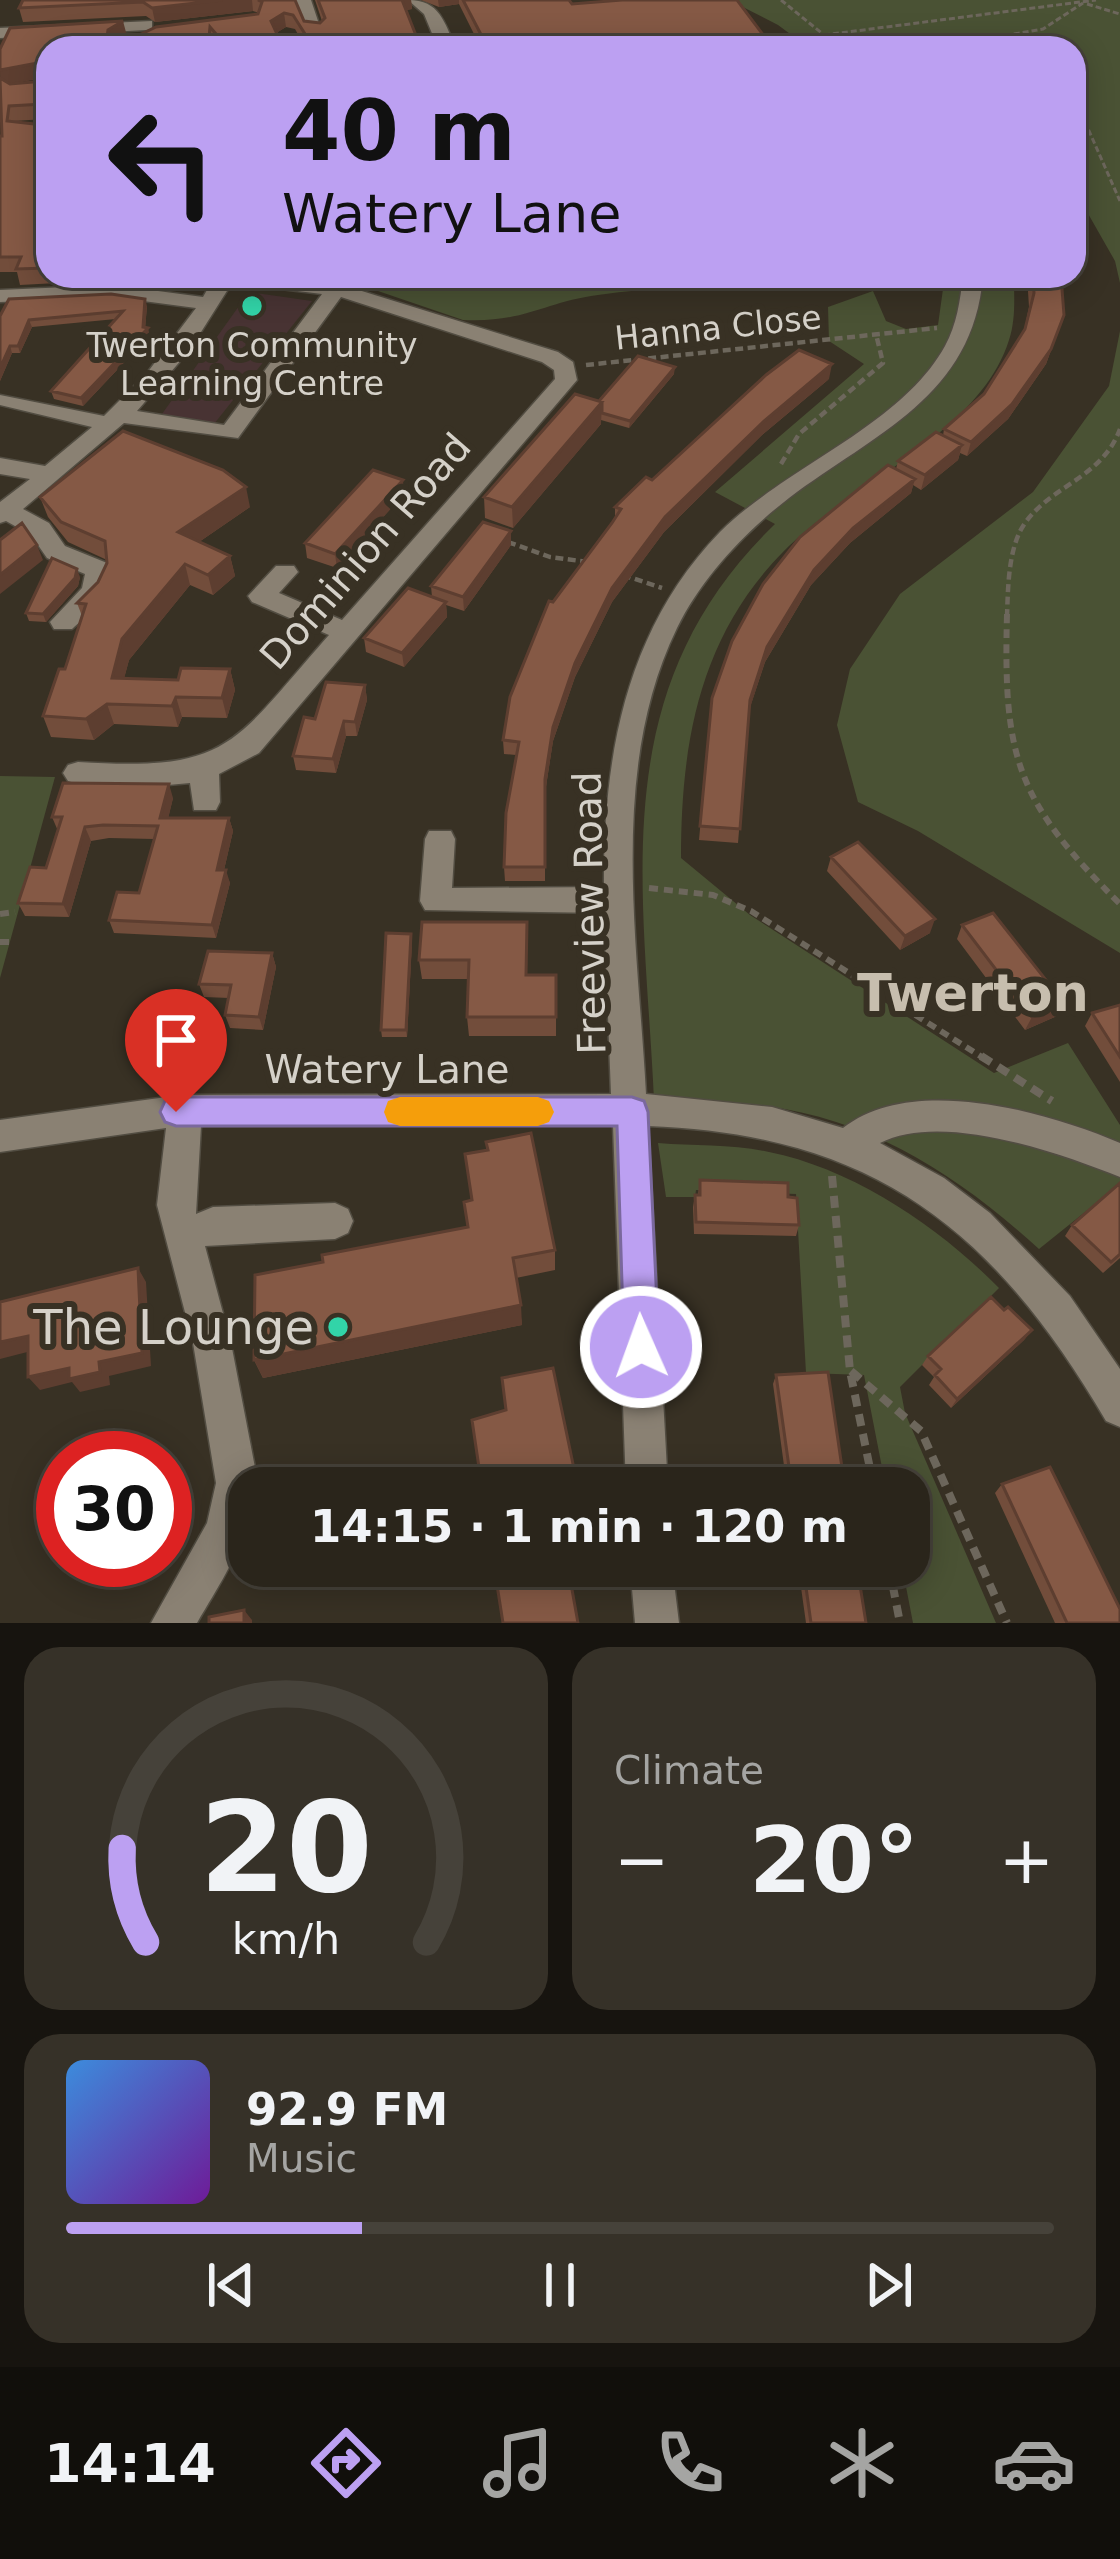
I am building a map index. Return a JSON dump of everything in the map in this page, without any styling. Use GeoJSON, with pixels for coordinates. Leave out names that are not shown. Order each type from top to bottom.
{"type":"FeatureCollection","features":[{"type":"Feature","properties":{"kind":"street"},"geometry":{"type":"LineString","coordinates":[[128,0],[158,32]]}},
{"type":"Feature","properties":{"kind":"street"},"geometry":{"type":"LineString","coordinates":[[303,0],[316,29]]}},
{"type":"Feature","properties":{"kind":"street"},"geometry":{"type":"LineString","coordinates":[[416,0],[431,12],[441,36]]}},
{"type":"Feature","properties":{"kind":"street"},"geometry":{"type":"LineString","coordinates":[[0,33],[158,32]]}},
{"type":"Feature","properties":{"kind":"street"},"geometry":{"type":"LineString","coordinates":[[149,36],[158,32]]}},
{"type":"Feature","properties":{"kind":"street"},"geometry":{"type":"LineString","coordinates":[[63,622],[93,593],[100,578],[98,569],[56,552],[40,529],[3,513],[116,420],[220,288]]}},
{"type":"Feature","properties":{"kind":"street"},"geometry":{"type":"LineString","coordinates":[[328,288],[550,357],[565,367]]}},
{"type":"Feature","properties":{"kind":"street","name":"Freeview Road"},"geometry":{"type":"LineString","coordinates":[[646,1467],[620,892],[618,812],[627,739],[666,622],[716,550],[797,482],[851,447],[941,374],[966,325],[971,288]]}},
{"type":"Feature","properties":{"kind":"street"},"geometry":{"type":"LineString","coordinates":[[6,400],[116,420],[230,433],[336,289]]}},
{"type":"Feature","properties":{"kind":"street"},"geometry":{"type":"LineString","coordinates":[[0,296],[113,291],[211,304]]}},
{"type":"Feature","properties":{"kind":"street","name":"Dominion Road"},"geometry":{"type":"LineString","coordinates":[[79,773],[148,777],[204,770],[229,760],[262,733],[344,631],[561,388],[565,367]]}},
{"type":"Feature","properties":{"kind":"street"},"geometry":{"type":"LineString","coordinates":[[0,466],[50,475]]}},
{"type":"Feature","properties":{"kind":"street"},"geometry":{"type":"LineString","coordinates":[[285,572],[261,596],[344,631]]}},
{"type":"Feature","properties":{"kind":"street"},"geometry":{"type":"LineString","coordinates":[[204,770],[205,802]]}},
{"type":"Feature","properties":{"kind":"street"},"geometry":{"type":"LineString","coordinates":[[440,839],[436,902],[620,892]]}},
{"type":"Feature","properties":{"kind":"street"},"geometry":{"type":"LineString","coordinates":[[173,1623],[226,1530],[237,1484],[212,1342],[175,1205],[185,1112]]}},
{"type":"Feature","properties":{"kind":"street","name":"Watery Lane"},"geometry":{"type":"LineString","coordinates":[[0,1136],[185,1112],[632,1112],[723,1115],[842,1143],[953,1205],[1014,1257],[1052,1300],[1120,1407]]}},
{"type":"Feature","properties":{"kind":"street"},"geometry":{"type":"LineString","coordinates":[[842,1143],[871,1124],[911,1118],[1031,1130],[1075,1140],[1120,1160]]}},
{"type":"Feature","properties":{"kind":"street"},"geometry":{"type":"LineString","coordinates":[[183,1236],[213,1225],[335,1221]]}},
{"type":"Feature","properties":{"kind":"street"},"geometry":{"type":"LineString","coordinates":[[654,1587],[657,1623]]}},
{"type":"Feature","properties":{"kind":"path"},"geometry":{"type":"LineString","coordinates":[[781,0],[824,35],[1098,0]]}},
{"type":"Feature","properties":{"kind":"path"},"geometry":{"type":"LineString","coordinates":[[999,36],[1043,28],[1084,3],[1098,0]]}},
{"type":"Feature","properties":{"kind":"path"},"geometry":{"type":"LineString","coordinates":[[1084,3],[1120,14]]}},
{"type":"Feature","properties":{"kind":"path"},"geometry":{"type":"LineString","coordinates":[[796,13],[805,12]]}},
{"type":"Feature","properties":{"kind":"path"},"geometry":{"type":"LineString","coordinates":[[1086,125],[1119,198]]}},
{"type":"Feature","properties":{"kind":"path","name":"Hanna Close"},"geometry":{"type":"LineString","coordinates":[[565,367],[940,327]]}},
{"type":"Feature","properties":{"kind":"path","name":"Hanna Close"},"geometry":{"type":"LineString","coordinates":[[797,482],[781,464],[785,451],[884,362],[876,334]]}},
{"type":"Feature","properties":{"kind":"path"},"geometry":{"type":"LineString","coordinates":[[1120,429],[1116,448],[1073,488],[1028,519],[1012,542],[1006,666],[1019,772],[1069,854],[1120,904]]}},
{"type":"Feature","properties":{"kind":"path"},"geometry":{"type":"LineString","coordinates":[[442,518],[550,557],[588,562]]}},
{"type":"Feature","properties":{"kind":"path"},"geometry":{"type":"LineString","coordinates":[[611,570],[647,583]]}},
{"type":"Feature","properties":{"kind":"path"},"geometry":{"type":"LineString","coordinates":[[620,892],[713,895],[751,911],[1070,1112]]}},
{"type":"Feature","properties":{"kind":"path"},"geometry":{"type":"LineString","coordinates":[[0,914],[15,911]]}},
{"type":"Feature","properties":{"kind":"path"},"geometry":{"type":"LineString","coordinates":[[0,942],[12,942]]}},
{"type":"Feature","properties":{"kind":"path"},"geometry":{"type":"LineString","coordinates":[[842,1143],[850,1371],[870,1467]]}},
{"type":"Feature","properties":{"kind":"path"},"geometry":{"type":"LineString","coordinates":[[850,1371],[921,1431],[1006,1623]]}},
{"type":"Feature","properties":{"kind":"path"},"geometry":{"type":"LineString","coordinates":[[893,1587],[900,1623]]}},
{"type":"Feature","properties":{"kind":"shaded area"},"geometry":{"type":"Polygon","coordinates":[[[249,292],[312,301],[214,424],[162,414],[249,292]]]}},
{"type":"Feature","properties":{"kind":"green space"},"geometry":{"type":"Polygon","coordinates":[[[729,0],[1120,0],[1120,283],[1115,261],[1086,210],[1086,36],[793,36],[729,0]]]}},
{"type":"Feature","properties":{"kind":"green space"},"geometry":{"type":"Polygon","coordinates":[[[369,288],[673,288],[598,295],[519,315],[463,320],[369,288]]]}},
{"type":"Feature","properties":{"kind":"green space"},"geometry":{"type":"Polygon","coordinates":[[[1014,288],[1009,340],[993,374],[942,431],[810,527],[754,585],[714,656],[700,694],[685,774],[681,858],[750,915],[994,1073],[1068,1043],[1120,1125],[1120,1184],[1039,1249],[946,1176],[879,1138],[843,1124],[765,1106],[654,1100],[643,867],[646,793],[658,722],[682,654],[720,588],[775,524],[715,492],[864,364],[829,341],[828,307],[873,291],[886,321],[906,329],[938,325],[943,289],[1014,288]]]}},
{"type":"Feature","properties":{"kind":"green space"},"geometry":{"type":"Polygon","coordinates":[[[1120,331],[1120,953],[918,831],[858,802],[837,725],[850,669],[900,594],[1033,492],[1109,386],[1120,331]]]}},
{"type":"Feature","properties":{"kind":"green space"},"geometry":{"type":"Polygon","coordinates":[[[0,776],[55,777],[0,978],[0,776]]]}},
{"type":"Feature","properties":{"kind":"green space"},"geometry":{"type":"Polygon","coordinates":[[[658,1143],[756,1149],[801,1160],[893,1204],[950,1243],[999,1288],[900,1387],[905,1413],[928,1467],[882,1467],[864,1375],[806,1373],[796,1194],[696,1190],[695,1197],[666,1197],[658,1143]]]}},
{"type":"Feature","properties":{"kind":"green space"},"geometry":{"type":"Polygon","coordinates":[[[930,1471],[996,1623],[913,1623],[906,1587],[930,1587],[930,1471]]]}},
{"type":"Feature","properties":{"kind":"building"},"geometry":{"type":"Polygon","coordinates":[[[23,0],[222,0],[152,8],[143,2],[19,8],[23,0]]]}},
{"type":"Feature","properties":{"kind":"building"},"geometry":{"type":"Polygon","coordinates":[[[258,0],[295,0],[304,21],[320,23],[325,18],[318,0],[402,0],[416,36],[302,36],[293,15],[284,13],[271,21],[278,36],[218,36],[210,27],[209,36],[137,36],[156,27],[258,14],[262,2],[258,0]]]}},
{"type":"Feature","properties":{"kind":"building"},"geometry":{"type":"Polygon","coordinates":[[[463,0],[569,0],[572,4],[737,0],[764,36],[482,36],[463,0]]]}},
{"type":"Feature","properties":{"kind":"building"},"geometry":{"type":"Polygon","coordinates":[[[123,21],[108,30],[107,36],[36,36],[36,63],[0,70],[0,49],[10,28],[123,21]]]}},
{"type":"Feature","properties":{"kind":"building"},"geometry":{"type":"Polygon","coordinates":[[[0,78],[10,84],[36,82],[36,104],[9,106],[7,121],[36,124],[36,268],[16,269],[21,257],[0,257],[0,78]]]}},
{"type":"Feature","properties":{"kind":"building"},"geometry":{"type":"Polygon","coordinates":[[[1034,288],[1062,288],[1064,315],[1051,349],[1012,404],[971,442],[944,429],[984,394],[1025,329],[1034,288]]]}},
{"type":"Feature","properties":{"kind":"building"},"geometry":{"type":"Polygon","coordinates":[[[111,294],[145,299],[143,327],[148,328],[81,398],[51,391],[123,311],[29,320],[18,346],[10,346],[0,368],[0,316],[9,299],[111,294]]]}},
{"type":"Feature","properties":{"kind":"building"},"geometry":{"type":"Polygon","coordinates":[[[799,350],[832,364],[764,421],[665,517],[612,588],[575,663],[553,727],[545,779],[545,867],[504,867],[506,813],[519,742],[503,740],[510,697],[549,601],[553,602],[612,523],[621,509],[615,507],[799,350]]]}},
{"type":"Feature","properties":{"kind":"building"},"geometry":{"type":"Polygon","coordinates":[[[638,356],[675,367],[630,421],[602,413],[599,401],[638,356]]]}},
{"type":"Feature","properties":{"kind":"building"},"geometry":{"type":"Polygon","coordinates":[[[575,394],[602,402],[512,507],[484,497],[575,394]]]}},
{"type":"Feature","properties":{"kind":"building"},"geometry":{"type":"Polygon","coordinates":[[[123,431],[223,470],[246,487],[178,532],[230,556],[208,575],[185,564],[122,639],[112,678],[178,680],[181,668],[230,669],[222,698],[176,697],[172,706],[107,704],[86,719],[43,716],[59,669],[65,669],[86,604],[77,603],[98,582],[107,563],[105,541],[61,522],[40,497],[123,431]]]}},
{"type":"Feature","properties":{"kind":"building"},"geometry":{"type":"Polygon","coordinates":[[[936,432],[962,445],[925,475],[898,461],[936,432]]]}},
{"type":"Feature","properties":{"kind":"building"},"geometry":{"type":"Polygon","coordinates":[[[888,465],[915,479],[853,528],[814,570],[767,647],[750,700],[740,829],[700,826],[712,698],[732,641],[763,584],[800,537],[888,465]]]}},
{"type":"Feature","properties":{"kind":"building"},"geometry":{"type":"Polygon","coordinates":[[[373,470],[403,480],[335,554],[305,543],[373,470]]]}},
{"type":"Feature","properties":{"kind":"building"},"geometry":{"type":"Polygon","coordinates":[[[483,522],[511,531],[463,597],[431,586],[483,522]]]}},
{"type":"Feature","properties":{"kind":"building"},"geometry":{"type":"Polygon","coordinates":[[[22,523],[37,545],[0,575],[0,540],[22,523]]]}},
{"type":"Feature","properties":{"kind":"building"},"geometry":{"type":"Polygon","coordinates":[[[52,558],[77,569],[75,578],[43,614],[26,613],[52,558]]]}},
{"type":"Feature","properties":{"kind":"building"},"geometry":{"type":"Polygon","coordinates":[[[408,588],[446,602],[402,653],[364,638],[408,588]]]}},
{"type":"Feature","properties":{"kind":"building"},"geometry":{"type":"Polygon","coordinates":[[[326,682],[365,685],[355,722],[344,721],[333,759],[293,756],[304,717],[315,719],[326,682]]]}},
{"type":"Feature","properties":{"kind":"building"},"geometry":{"type":"Polygon","coordinates":[[[63,783],[169,784],[160,818],[229,818],[217,870],[226,870],[212,925],[109,920],[117,892],[139,893],[158,826],[85,827],[63,904],[18,903],[30,867],[46,868],[62,817],[52,817],[63,783]]]}},
{"type":"Feature","properties":{"kind":"building"},"geometry":{"type":"Polygon","coordinates":[[[858,842],[935,919],[905,936],[831,857],[858,842]]]}},
{"type":"Feature","properties":{"kind":"building"},"geometry":{"type":"Polygon","coordinates":[[[993,913],[1064,1003],[1032,1017],[962,925],[993,913]]]}},
{"type":"Feature","properties":{"kind":"building"},"geometry":{"type":"Polygon","coordinates":[[[422,922],[527,922],[526,975],[556,975],[556,1017],[467,1017],[469,960],[419,960],[422,922]]]}},
{"type":"Feature","properties":{"kind":"building"},"geometry":{"type":"Polygon","coordinates":[[[386,933],[411,934],[406,1030],[381,1030],[386,933]]]}},
{"type":"Feature","properties":{"kind":"building"},"geometry":{"type":"Polygon","coordinates":[[[208,951],[272,953],[259,1017],[225,1015],[231,985],[199,984],[208,951]]]}},
{"type":"Feature","properties":{"kind":"building"},"geometry":{"type":"Polygon","coordinates":[[[1120,1005],[1120,1057],[1092,1013],[1120,1005]]]}},
{"type":"Feature","properties":{"kind":"building"},"geometry":{"type":"Polygon","coordinates":[[[531,1133],[555,1250],[513,1258],[521,1305],[254,1360],[255,1275],[323,1262],[322,1255],[468,1227],[464,1202],[472,1200],[465,1154],[488,1150],[486,1142],[531,1133]]]}},
{"type":"Feature","properties":{"kind":"building"},"geometry":{"type":"Polygon","coordinates":[[[700,1180],[788,1183],[788,1197],[797,1198],[799,1225],[696,1222],[700,1180]]]}},
{"type":"Feature","properties":{"kind":"building"},"geometry":{"type":"Polygon","coordinates":[[[1120,1183],[1120,1254],[1111,1262],[1072,1225],[1120,1183]]]}},
{"type":"Feature","properties":{"kind":"building"},"geometry":{"type":"Polygon","coordinates":[[[138,1268],[142,1353],[99,1362],[100,1372],[69,1379],[69,1368],[28,1377],[28,1336],[0,1342],[0,1302],[138,1268]]]}},
{"type":"Feature","properties":{"kind":"building"},"geometry":{"type":"Polygon","coordinates":[[[991,1297],[1032,1330],[957,1399],[935,1375],[941,1369],[928,1356],[991,1297]]]}},
{"type":"Feature","properties":{"kind":"building"},"geometry":{"type":"Polygon","coordinates":[[[553,1368],[574,1467],[479,1467],[472,1420],[506,1410],[502,1378],[553,1368]]]}},
{"type":"Feature","properties":{"kind":"building"},"geometry":{"type":"Polygon","coordinates":[[[828,1372],[842,1467],[789,1467],[776,1375],[828,1372]]]}},
{"type":"Feature","properties":{"kind":"building"},"geometry":{"type":"Polygon","coordinates":[[[1050,1467],[1120,1609],[1120,1623],[1067,1623],[1002,1484],[1050,1467]]]}},
{"type":"Feature","properties":{"kind":"building"},"geometry":{"type":"Polygon","coordinates":[[[497,1587],[572,1587],[578,1623],[503,1623],[497,1587]]]}},
{"type":"Feature","properties":{"kind":"building"},"geometry":{"type":"Polygon","coordinates":[[[806,1587],[860,1587],[866,1623],[811,1623],[806,1587]]]}},
{"type":"Feature","properties":{"kind":"building"},"geometry":{"type":"Polygon","coordinates":[[[244,1610],[244,1623],[209,1623],[209,1617],[244,1610]]]}},
{"type":"Feature","properties":{"kind":"slow traffic"},"geometry":{"type":"LineString","coordinates":[[400,1112],[538,1112]]}},
{"type":"Feature","properties":{"kind":"place","name":"Twerton Community Learning Centre"},"geometry":{"type":"Point","coordinates":[252,306]}},
{"type":"Feature","properties":{"kind":"place","name":"The Lounge"},"geometry":{"type":"Point","coordinates":[338,1327]}},
{"type":"Feature","properties":{"kind":"district","name":"Twerton"},"geometry":{"type":"Point","coordinates":[973,993]}},
{"type":"Feature","properties":{"kind":"route"},"geometry":{"type":"LineString","coordinates":[[176,1112],[632,1112],[641,1347]]}}]}
